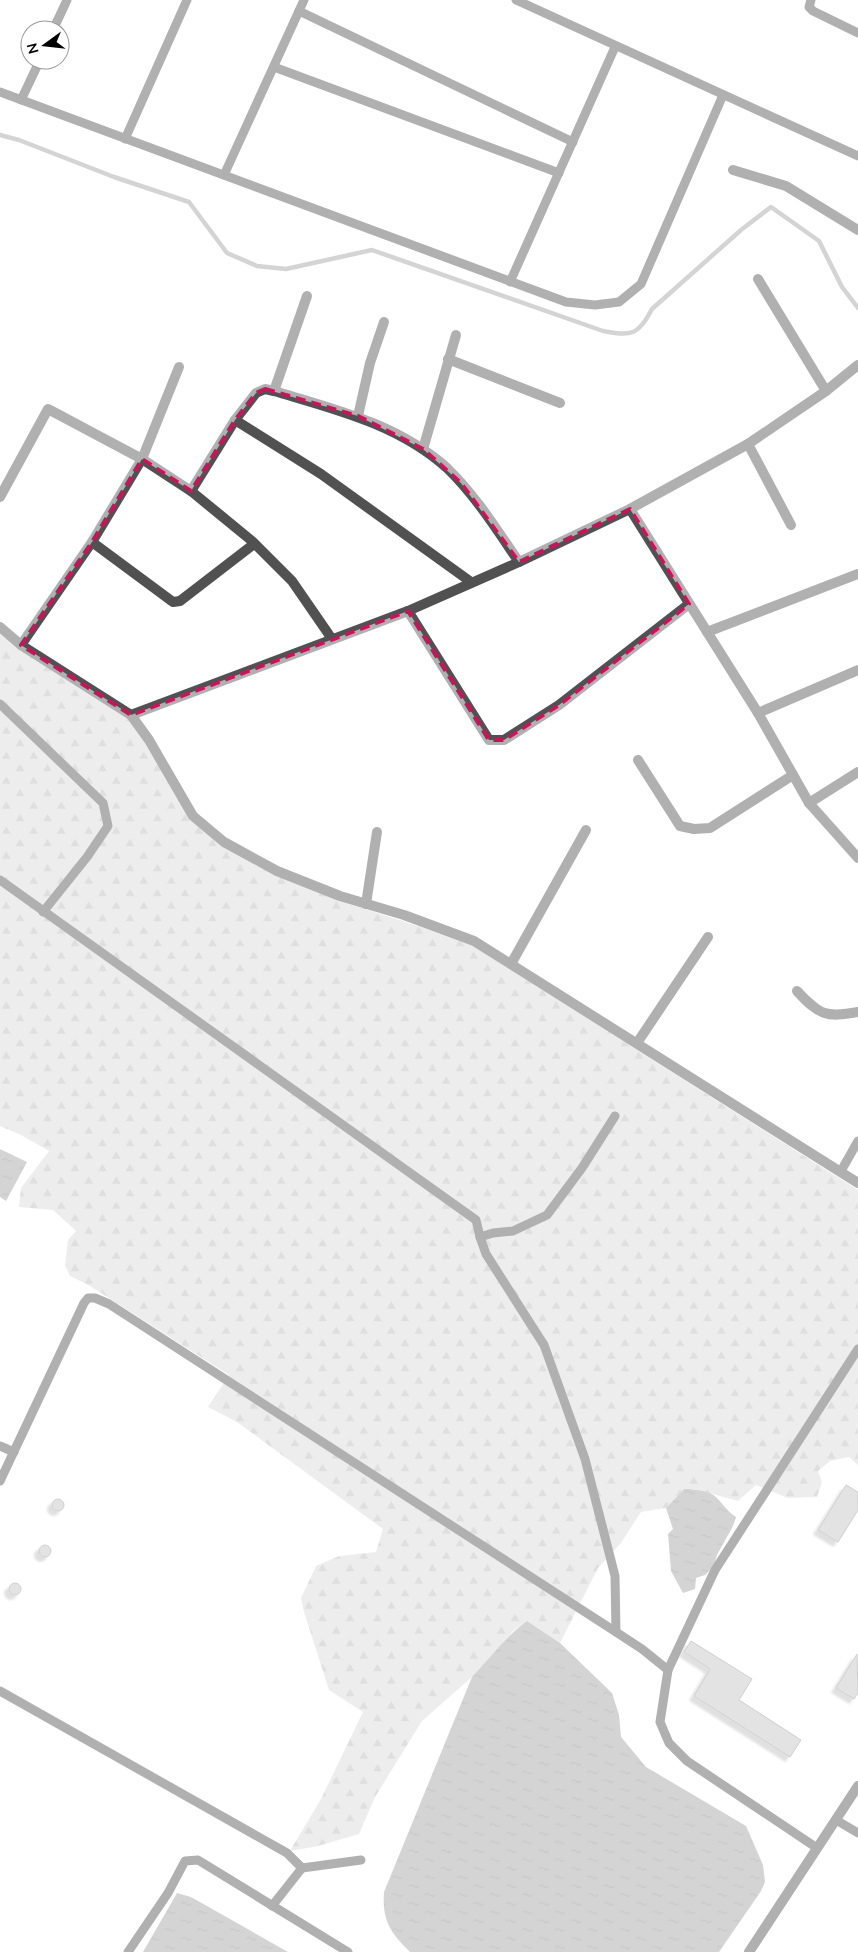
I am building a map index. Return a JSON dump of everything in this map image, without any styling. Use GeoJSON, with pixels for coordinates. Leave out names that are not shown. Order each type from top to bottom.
{"type":"FeatureCollection","features":[{"type":"Feature","properties":{"kind":"street"},"geometry":{"type":"LineString","coordinates":[[733,170],[786,186],[858,230]]}},
{"type":"Feature","properties":{"kind":"street"},"geometry":{"type":"LineString","coordinates":[[758,279],[826,391]]}},
{"type":"Feature","properties":{"kind":"street"},"geometry":{"type":"LineString","coordinates":[[274,391],[307,296]]}},
{"type":"Feature","properties":{"kind":"street"},"geometry":{"type":"LineString","coordinates":[[358,416],[370,362],[384,322]]}},
{"type":"Feature","properties":{"kind":"street"},"geometry":{"type":"LineString","coordinates":[[423,449],[456,336]]}},
{"type":"Feature","properties":{"kind":"street"},"geometry":{"type":"LineString","coordinates":[[448,359],[560,402]]}},
{"type":"Feature","properties":{"kind":"street"},"geometry":{"type":"LineString","coordinates":[[131,715],[408,611],[519,562],[630,509],[748,444],[826,391],[858,365]]}},
{"type":"Feature","properties":{"kind":"street"},"geometry":{"type":"LineString","coordinates":[[21,645],[92,542],[142,459],[179,367]]}},
{"type":"Feature","properties":{"kind":"street"},"geometry":{"type":"LineString","coordinates":[[191,491],[235,420],[256,393],[265,389],[358,416],[423,449],[461,483],[519,562]]}},
{"type":"Feature","properties":{"kind":"street"},"geometry":{"type":"LineString","coordinates":[[0,497],[48,409],[142,459],[191,491],[254,544],[292,581],[332,639]]}},
{"type":"Feature","properties":{"kind":"street"},"geometry":{"type":"LineString","coordinates":[[235,420],[322,474],[471,582]]}},
{"type":"Feature","properties":{"kind":"street"},"geometry":{"type":"LineString","coordinates":[[748,444],[791,525]]}},
{"type":"Feature","properties":{"kind":"street"},"geometry":{"type":"LineString","coordinates":[[630,509],[758,713],[809,803],[856,853]]}},
{"type":"Feature","properties":{"kind":"street"},"geometry":{"type":"LineString","coordinates":[[92,542],[173,602],[180,601],[254,544]]}},
{"type":"Feature","properties":{"kind":"street"},"geometry":{"type":"LineString","coordinates":[[707,632],[858,574]]}},
{"type":"Feature","properties":{"kind":"street"},"geometry":{"type":"LineString","coordinates":[[408,611],[489,740],[504,740],[559,705],[689,604]]}},
{"type":"Feature","properties":{"kind":"street"},"geometry":{"type":"LineString","coordinates":[[0,627],[21,645],[131,715],[149,740],[193,816],[224,842],[277,871],[340,896],[404,915],[474,941],[858,1183]]}},
{"type":"Feature","properties":{"kind":"street"},"geometry":{"type":"LineString","coordinates":[[758,713],[858,670]]}},
{"type":"Feature","properties":{"kind":"street"},"geometry":{"type":"LineString","coordinates":[[638,760],[680,826],[694,829],[710,828],[793,775]]}},
{"type":"Feature","properties":{"kind":"street"},"geometry":{"type":"LineString","coordinates":[[809,803],[858,772]]}},
{"type":"Feature","properties":{"kind":"street"},"geometry":{"type":"LineString","coordinates":[[511,964],[586,830]]}},
{"type":"Feature","properties":{"kind":"street"},"geometry":{"type":"LineString","coordinates":[[366,904],[377,832]]}},
{"type":"Feature","properties":{"kind":"street"},"geometry":{"type":"LineString","coordinates":[[637,1043],[708,937]]}},
{"type":"Feature","properties":{"kind":"street"},"geometry":{"type":"LineString","coordinates":[[797,991],[821,1013],[842,1015],[858,1012]]}},
{"type":"Feature","properties":{"kind":"street"},"geometry":{"type":"LineString","coordinates":[[749,1952],[858,1786]]}},
{"type":"Feature","properties":{"kind":"lane"},"geometry":{"type":"LineString","coordinates":[[58,20],[67,0]]}},
{"type":"Feature","properties":{"kind":"lane"},"geometry":{"type":"LineString","coordinates":[[125,139],[186,0]]}},
{"type":"Feature","properties":{"kind":"lane"},"geometry":{"type":"LineString","coordinates":[[224,176],[304,0]]}},
{"type":"Feature","properties":{"kind":"lane"},"geometry":{"type":"LineString","coordinates":[[516,0],[615,47],[858,156]]}},
{"type":"Feature","properties":{"kind":"lane"},"geometry":{"type":"LineString","coordinates":[[811,0],[809,6],[813,11],[858,33]]}},
{"type":"Feature","properties":{"kind":"lane"},"geometry":{"type":"LineString","coordinates":[[299,11],[573,142]]}},
{"type":"Feature","properties":{"kind":"lane"},"geometry":{"type":"LineString","coordinates":[[510,282],[615,47]]}},
{"type":"Feature","properties":{"kind":"lane"},"geometry":{"type":"LineString","coordinates":[[274,67],[559,173]]}},
{"type":"Feature","properties":{"kind":"lane"},"geometry":{"type":"LineString","coordinates":[[21,100],[35,70]]}},
{"type":"Feature","properties":{"kind":"lane"},"geometry":{"type":"LineString","coordinates":[[0,92],[510,282],[566,302],[594,305],[619,302],[641,284],[723,95]]}},
{"type":"Feature","properties":{"kind":"lane"},"geometry":{"type":"LineString","coordinates":[[0,704],[103,803],[105,811],[108,826],[87,857],[43,912]]}},
{"type":"Feature","properties":{"kind":"lane"},"geometry":{"type":"LineString","coordinates":[[1,882],[476,1220],[486,1254],[544,1345],[585,1459],[614,1576],[616,1632]]}},
{"type":"Feature","properties":{"kind":"lane"},"geometry":{"type":"LineString","coordinates":[[480,1237],[493,1233],[513,1231],[547,1215],[582,1168],[615,1116]]}},
{"type":"Feature","properties":{"kind":"lane"},"geometry":{"type":"LineString","coordinates":[[841,1172],[858,1141]]}},
{"type":"Feature","properties":{"kind":"lane"},"geometry":{"type":"LineString","coordinates":[[0,1481],[84,1303],[88,1298],[95,1298],[109,1304],[616,1632],[642,1649],[668,1670]]}},
{"type":"Feature","properties":{"kind":"lane"},"geometry":{"type":"LineString","coordinates":[[817,1848],[687,1761],[669,1743],[660,1722],[668,1670],[715,1570],[858,1349]]}},
{"type":"Feature","properties":{"kind":"lane"},"geometry":{"type":"LineString","coordinates":[[0,1446],[14,1452]]}},
{"type":"Feature","properties":{"kind":"lane"},"geometry":{"type":"LineString","coordinates":[[0,1692],[287,1853],[302,1868]]}},
{"type":"Feature","properties":{"kind":"lane"},"geometry":{"type":"LineString","coordinates":[[836,1820],[858,1833]]}},
{"type":"Feature","properties":{"kind":"lane"},"geometry":{"type":"LineString","coordinates":[[128,1952],[168,1893],[186,1861],[198,1860],[348,1952]]}},
{"type":"Feature","properties":{"kind":"lane"},"geometry":{"type":"LineString","coordinates":[[272,1906],[302,1868],[361,1860]]}},
{"type":"Feature","properties":{"kind":"highlighted area"},"geometry":{"type":"Polygon","coordinates":[[[265,389],[358,416],[423,449],[461,483],[519,562],[630,509],[689,604],[559,705],[504,740],[489,740],[408,611],[131,715],[21,645],[92,542],[142,459],[191,491],[235,420],[256,393],[265,389]]]}},
{"type":"Feature","properties":{"kind":"green space"},"geometry":{"type":"Polygon","coordinates":[[[0,634],[18,648],[128,718],[190,819],[222,846],[276,876],[340,901],[473,946],[858,1190],[858,1465],[849,1457],[830,1461],[818,1471],[822,1482],[817,1497],[788,1498],[756,1485],[738,1501],[695,1489],[684,1489],[666,1508],[641,1512],[621,1543],[598,1568],[560,1643],[527,1621],[513,1631],[472,1677],[422,1721],[375,1797],[359,1834],[318,1846],[290,1851],[321,1799],[363,1712],[329,1690],[301,1598],[316,1566],[339,1556],[376,1552],[383,1529],[237,1422],[208,1407],[229,1375],[90,1286],[70,1276],[65,1266],[68,1240],[76,1231],[53,1210],[19,1207],[21,1188],[49,1151],[21,1135],[0,1126],[0,634]]]}},
{"type":"Feature","properties":{"kind":"water"},"geometry":{"type":"Polygon","coordinates":[[[0,1149],[27,1162],[6,1201],[0,1197],[0,1149]]]}},
{"type":"Feature","properties":{"kind":"water"},"geometry":{"type":"Polygon","coordinates":[[[684,1489],[701,1490],[713,1495],[736,1517],[717,1555],[714,1566],[705,1575],[696,1578],[695,1589],[683,1593],[671,1571],[668,1534],[673,1529],[666,1508],[684,1489]]]}},
{"type":"Feature","properties":{"kind":"water"},"geometry":{"type":"Polygon","coordinates":[[[527,1621],[560,1643],[612,1693],[619,1715],[621,1737],[646,1767],[746,1826],[763,1865],[765,1882],[761,1891],[719,1952],[410,1952],[392,1932],[384,1911],[384,1892],[472,1677],[505,1641],[527,1621]]]}},
{"type":"Feature","properties":{"kind":"water"},"geometry":{"type":"Polygon","coordinates":[[[177,1893],[191,1897],[288,1952],[143,1952],[177,1893]]]}},
{"type":"Feature","properties":{"kind":"building"},"geometry":{"type":"Polygon","coordinates":[[[846,1485],[858,1492],[858,1510],[838,1542],[818,1530],[846,1485]]]}},
{"type":"Feature","properties":{"kind":"building"},"geometry":{"type":"Polygon","coordinates":[[[56,1499],[60,1499],[64,1505],[60,1511],[56,1511],[52,1507],[52,1503],[56,1499]]]}},
{"type":"Feature","properties":{"kind":"building"},"geometry":{"type":"Polygon","coordinates":[[[43,1545],[47,1545],[51,1551],[47,1557],[43,1557],[39,1553],[39,1549],[43,1545]]]}},
{"type":"Feature","properties":{"kind":"building"},"geometry":{"type":"Polygon","coordinates":[[[13,1583],[17,1583],[21,1589],[17,1595],[13,1595],[9,1591],[9,1587],[13,1583]]]}},
{"type":"Feature","properties":{"kind":"building"},"geometry":{"type":"Polygon","coordinates":[[[691,1641],[752,1679],[739,1700],[801,1740],[790,1757],[694,1696],[710,1669],[684,1652],[691,1641]]]}},
{"type":"Feature","properties":{"kind":"building"},"geometry":{"type":"Polygon","coordinates":[[[857,1654],[858,1693],[854,1699],[836,1688],[857,1654]]]}},
{"type":"Feature","properties":{"kind":"waterway"},"geometry":{"type":"LineString","coordinates":[[0,135],[19,140],[114,177],[189,202],[227,253],[257,266],[286,269],[372,250],[603,331],[620,333],[633,332],[638,329],[652,309],[741,230],[771,207],[819,241],[842,287],[858,308]]}}]}
